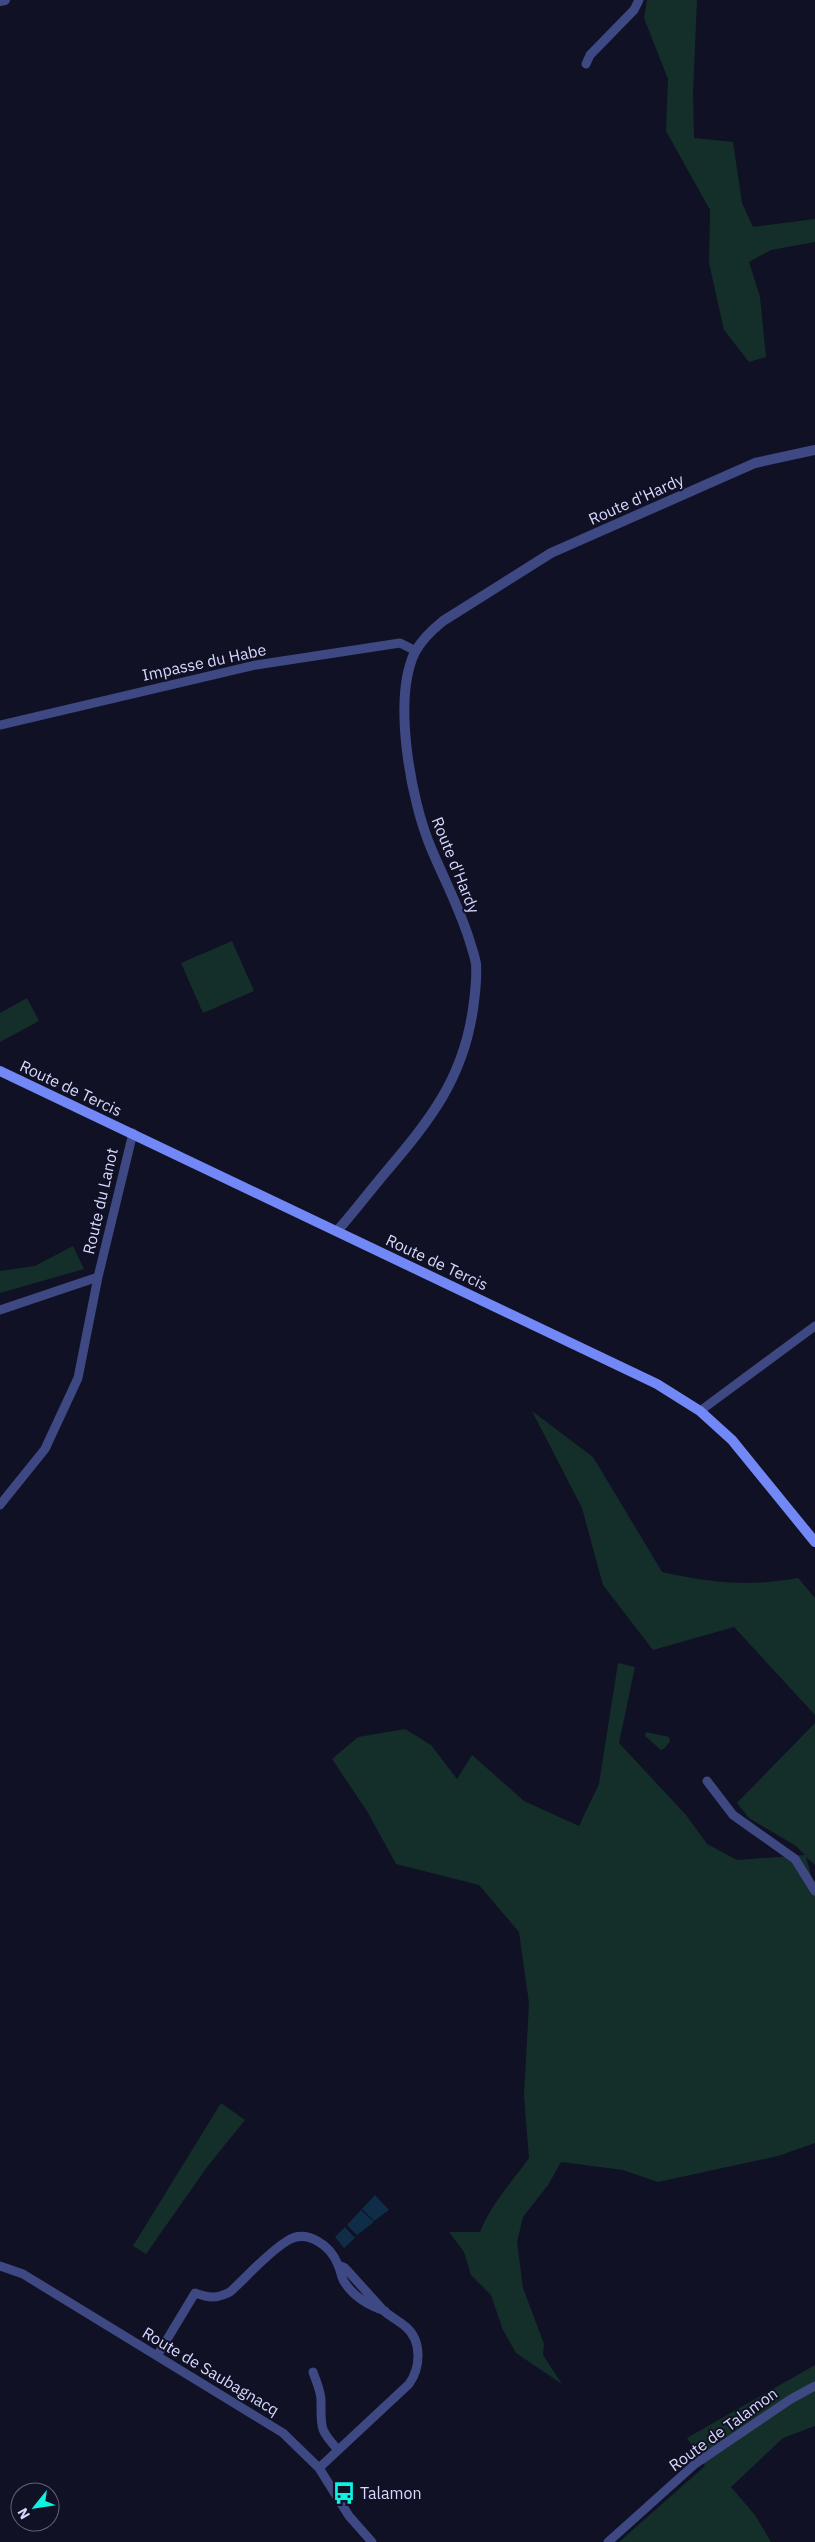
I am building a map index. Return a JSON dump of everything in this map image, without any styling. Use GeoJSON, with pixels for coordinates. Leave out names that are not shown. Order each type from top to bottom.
{"type":"FeatureCollection","features":[{"type":"Feature","properties":{"kind":"main road","name":"Route de Tercis"},"geometry":{"type":"LineString","coordinates":[[0,1071],[635,1372],[700,1411],[732,1440],[815,1542]]}},
{"type":"Feature","properties":{"kind":"street"},"geometry":{"type":"LineString","coordinates":[[0,1],[5,0]]}},
{"type":"Feature","properties":{"kind":"street"},"geometry":{"type":"LineString","coordinates":[[586,64],[590,55],[634,10],[639,0]]}},
{"type":"Feature","properties":{"kind":"street","name":"Route d'Hardy"},"geometry":{"type":"LineString","coordinates":[[337,1231],[405,1150],[435,1111],[452,1083],[463,1056],[475,995],[476,963],[461,913],[430,846],[412,782],[406,748],[409,668],[416,651],[427,634],[443,622],[551,553],[755,464],[815,450]]}},
{"type":"Feature","properties":{"kind":"street","name":"Impasse du Habe"},"geometry":{"type":"LineString","coordinates":[[0,725],[256,665],[400,643],[416,651]]}},
{"type":"Feature","properties":{"kind":"street","name":"Route du Lanot"},"geometry":{"type":"LineString","coordinates":[[0,1505],[44,1449],[78,1378],[98,1277],[133,1133]]}},
{"type":"Feature","properties":{"kind":"street","name":"Route du Lanot"},"geometry":{"type":"LineString","coordinates":[[0,1310],[98,1277]]}},
{"type":"Feature","properties":{"kind":"street"},"geometry":{"type":"LineString","coordinates":[[700,1411],[815,1326]]}},
{"type":"Feature","properties":{"kind":"street"},"geometry":{"type":"LineString","coordinates":[[706,1780],[733,1815],[795,1859],[815,1891]]}},
{"type":"Feature","properties":{"kind":"street"},"geometry":{"type":"LineString","coordinates":[[157,2356],[195,2293],[208,2298],[220,2297],[230,2292],[288,2240],[310,2237],[319,2241],[338,2265],[344,2282],[356,2295],[373,2307],[385,2311]]}},
{"type":"Feature","properties":{"kind":"street"},"geometry":{"type":"LineString","coordinates":[[319,2468],[376,2413],[404,2390],[416,2373],[418,2357],[414,2338],[407,2328],[385,2311],[344,2268],[338,2265]]}},
{"type":"Feature","properties":{"kind":"street","name":"Route de Saubagnacq"},"geometry":{"type":"LineString","coordinates":[[0,2266],[23,2274],[283,2433],[319,2468],[349,2516],[372,2542]]}},
{"type":"Feature","properties":{"kind":"street"},"geometry":{"type":"LineString","coordinates":[[356,2295],[364,2288]]}},
{"type":"Feature","properties":{"kind":"street"},"geometry":{"type":"LineString","coordinates":[[314,2372],[322,2402],[320,2424],[328,2440],[338,2450]]}},
{"type":"Feature","properties":{"kind":"street","name":"Route de Talamon"},"geometry":{"type":"LineString","coordinates":[[608,2542],[695,2464],[791,2399],[815,2386]]}},
{"type":"Feature","properties":{"kind":"green space"},"geometry":{"type":"Polygon","coordinates":[[[647,0],[697,0],[693,93],[694,138],[733,142],[742,203],[753,227],[815,219],[815,242],[771,250],[749,262],[760,297],[766,357],[749,362],[724,330],[709,263],[710,210],[666,131],[668,79],[644,18],[647,0]]]}},
{"type":"Feature","properties":{"kind":"green space"},"geometry":{"type":"Polygon","coordinates":[[[232,941],[254,991],[203,1013],[181,963],[232,941]]]}},
{"type":"Feature","properties":{"kind":"green space"},"geometry":{"type":"Polygon","coordinates":[[[27,998],[39,1021],[0,1042],[0,1013],[27,998]]]}},
{"type":"Feature","properties":{"kind":"green space"},"geometry":{"type":"Polygon","coordinates":[[[73,1246],[84,1269],[0,1293],[0,1271],[35,1266],[73,1246]]]}},
{"type":"Feature","properties":{"kind":"green space"},"geometry":{"type":"Polygon","coordinates":[[[532,1411],[593,1457],[662,1572],[697,1579],[746,1583],[798,1578],[815,1598],[815,1715],[734,1627],[653,1650],[603,1585],[582,1508],[532,1411]]]}},
{"type":"Feature","properties":{"kind":"green space"},"geometry":{"type":"Polygon","coordinates":[[[618,1663],[635,1667],[619,1743],[686,1815],[707,1844],[737,1860],[805,1855],[796,1846],[749,1818],[737,1803],[815,1723],[815,1865],[806,1857],[815,1890],[815,2143],[778,2156],[658,2182],[623,2170],[561,2162],[548,2185],[523,2217],[517,2242],[523,2288],[544,2344],[543,2355],[562,2384],[516,2353],[503,2330],[491,2295],[471,2275],[464,2252],[449,2232],[480,2232],[496,2202],[529,2158],[524,2096],[529,2003],[519,1932],[479,1885],[396,1864],[367,1811],[332,1759],[358,1737],[405,1729],[431,1745],[457,1779],[472,1755],[524,1801],[579,1826],[599,1784],[618,1663]]]}},
{"type":"Feature","properties":{"kind":"green space"},"geometry":{"type":"Polygon","coordinates":[[[646,1732],[669,1737],[670,1741],[661,1750],[645,1736],[646,1732]]]}},
{"type":"Feature","properties":{"kind":"green space"},"geometry":{"type":"Polygon","coordinates":[[[221,2103],[245,2120],[207,2167],[146,2254],[133,2246],[221,2103]]]}},
{"type":"Feature","properties":{"kind":"green space"},"geometry":{"type":"Polygon","coordinates":[[[815,2365],[815,2426],[783,2438],[731,2487],[755,2515],[771,2542],[619,2542],[705,2466],[687,2438],[815,2365]]]}},
{"type":"Feature","properties":{"kind":"water"},"geometry":{"type":"Polygon","coordinates":[[[375,2195],[389,2210],[374,2221],[362,2209],[375,2195]]]}},
{"type":"Feature","properties":{"kind":"water"},"geometry":{"type":"Polygon","coordinates":[[[361,2210],[374,2222],[357,2235],[347,2225],[361,2210]]]}},
{"type":"Feature","properties":{"kind":"water"},"geometry":{"type":"Polygon","coordinates":[[[345,2227],[355,2238],[344,2248],[335,2237],[345,2227]]]}},
{"type":"Feature","properties":{"kind":"place","name":"Talamon"},"geometry":{"type":"Point","coordinates":[344,2493]}}]}
